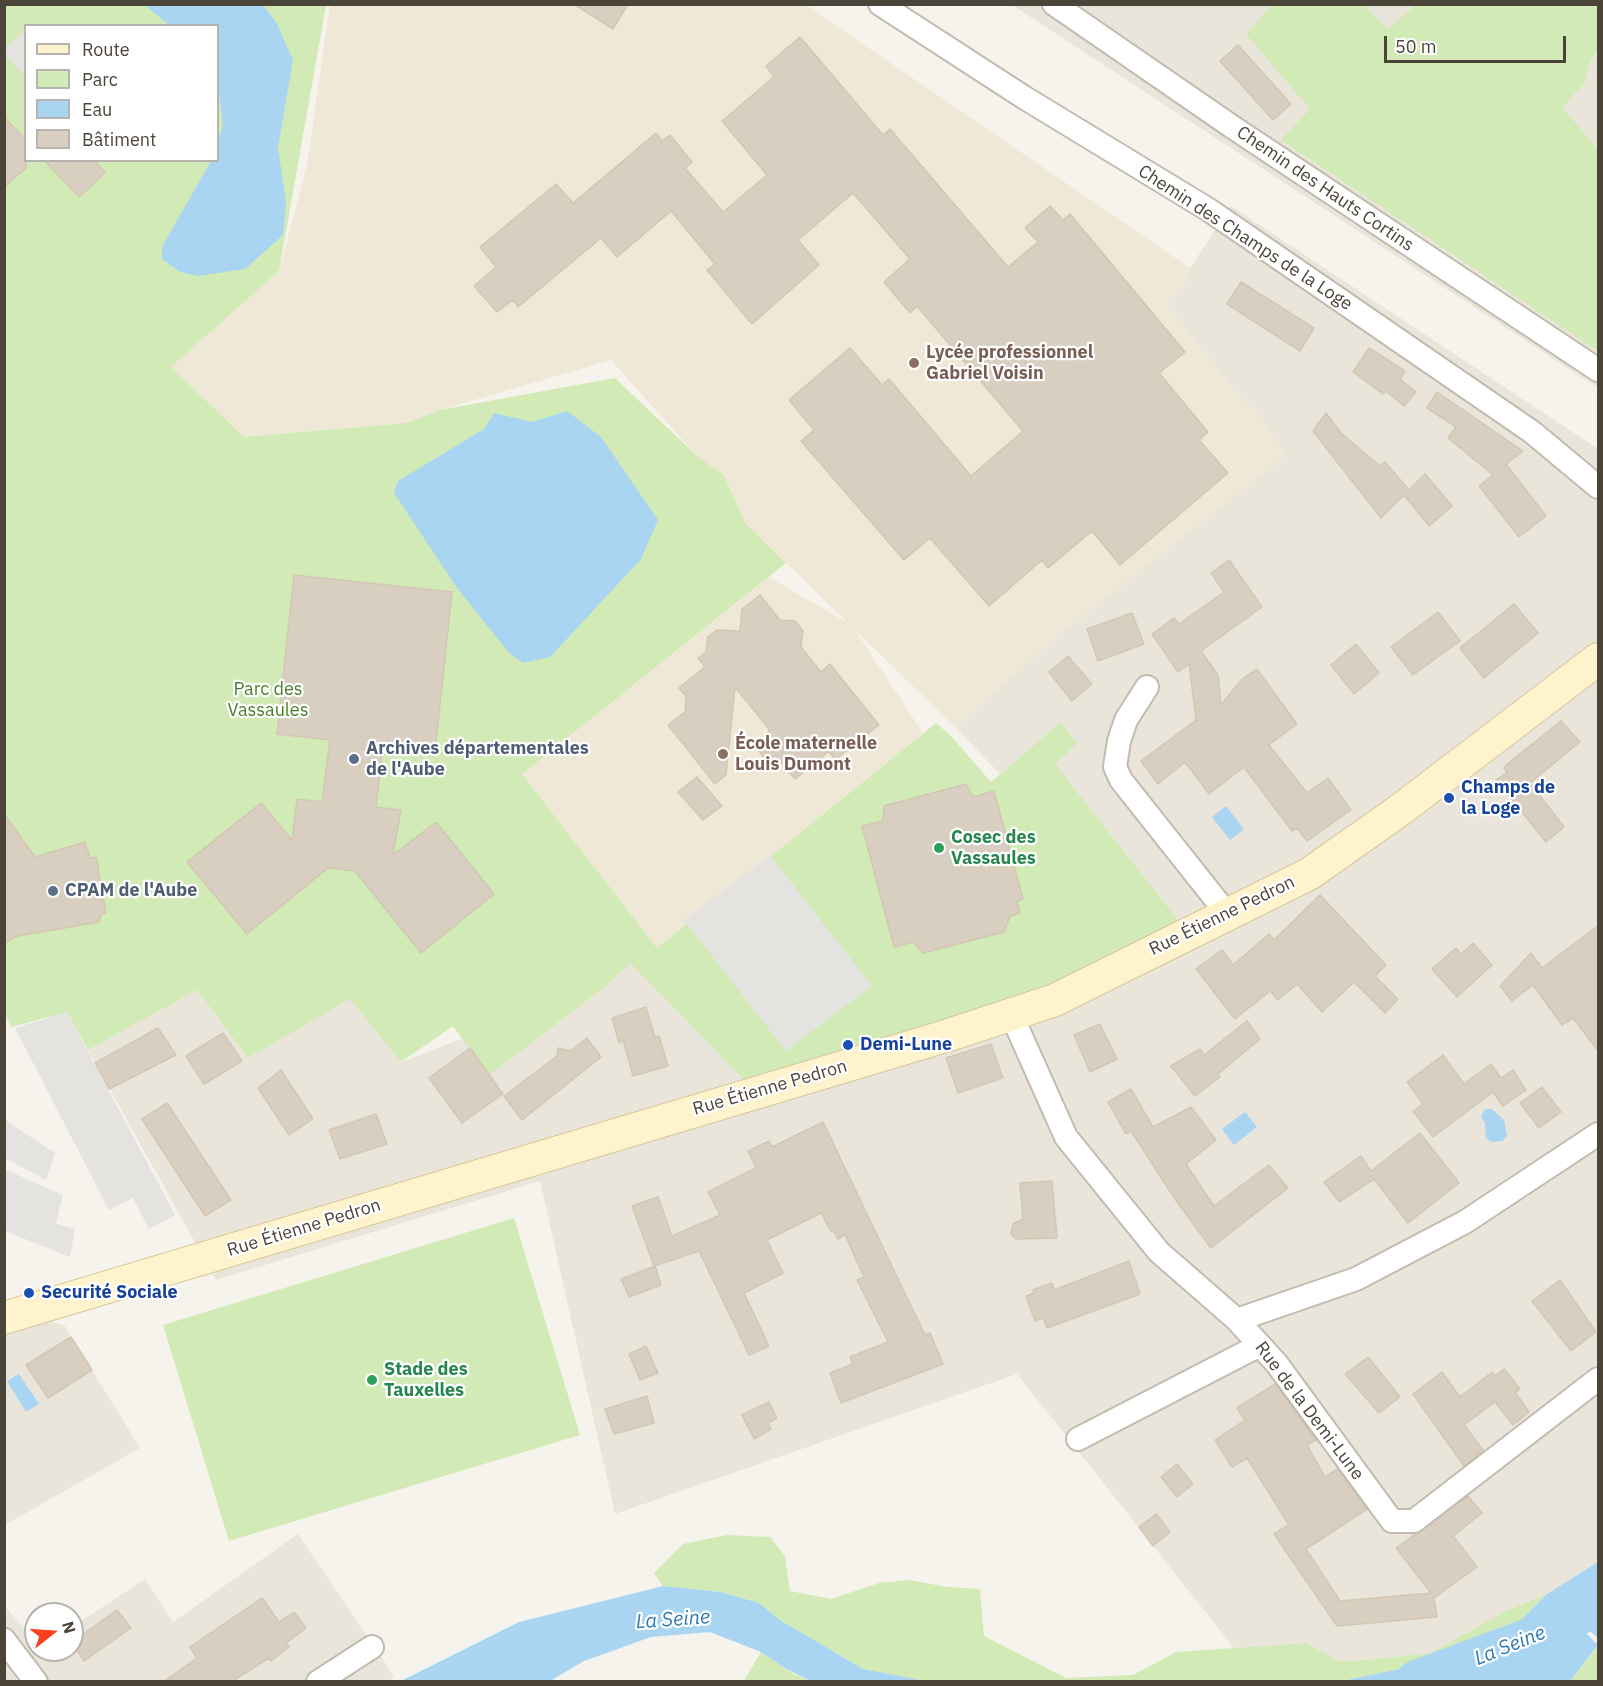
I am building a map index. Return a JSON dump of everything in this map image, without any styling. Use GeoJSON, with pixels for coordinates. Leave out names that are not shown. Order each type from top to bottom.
{"type":"FeatureCollection","features":[{"type":"Feature","properties":{"kind":"street","name":"Chemin des Champs de la Loge"},"geometry":{"type":"LineString","coordinates":[[880,4],[1025,98],[1209,210],[1532,432],[1599,487]]}},
{"type":"Feature","properties":{"kind":"street","name":"Chemin des Hauts Cortins"},"geometry":{"type":"LineString","coordinates":[[1054,4],[1232,126],[1599,370]]}},
{"type":"Feature","properties":{"kind":"street","name":"Rue Étienne Pedron"},"geometry":{"type":"LineString","coordinates":[[4,1318],[1012,1016],[1055,1000],[1309,874],[1400,810],[1599,659]]}},
{"type":"Feature","properties":{"kind":"street"},"geometry":{"type":"LineString","coordinates":[[1147,687],[1126,720],[1119,741],[1115,767],[1121,780],[1228,915]]}},
{"type":"Feature","properties":{"kind":"street","name":"Rue de la Demi-Lune"},"geometry":{"type":"LineString","coordinates":[[1012,1016],[1066,1137],[1159,1252],[1237,1320],[1277,1364],[1392,1521],[1414,1521],[1599,1379]]}},
{"type":"Feature","properties":{"kind":"street"},"geometry":{"type":"LineString","coordinates":[[1237,1320],[1356,1279],[1465,1222],[1599,1134]]}},
{"type":"Feature","properties":{"kind":"street"},"geometry":{"type":"LineString","coordinates":[[1078,1439],[1260,1345]]}},
{"type":"Feature","properties":{"kind":"street"},"geometry":{"type":"LineString","coordinates":[[4,1640],[36,1682]]}},
{"type":"Feature","properties":{"kind":"street"},"geometry":{"type":"LineString","coordinates":[[318,1682],[372,1647]]}},
{"type":"Feature","properties":{"kind":"shaded area","name":"Lycée professionnel Gabriel Voisin"},"geometry":{"type":"Polygon","coordinates":[[[330,5],[806,5],[1190,268],[1183,287],[1165,303],[1244,403],[1255,409],[1287,455],[1051,641],[955,727],[855,630],[923,733],[657,948],[522,774],[769,577],[848,623],[745,523],[724,475],[696,455],[611,360],[440,410],[406,423],[244,437],[171,367],[279,271],[307,166],[330,5]]]}},
{"type":"Feature","properties":{"kind":"shaded area"},"geometry":{"type":"Polygon","coordinates":[[[1012,5],[1598,5],[1598,388],[1012,5]]]}},
{"type":"Feature","properties":{"kind":"shaded area"},"geometry":{"type":"Polygon","coordinates":[[[24,31],[24,76],[4,53],[5,48],[24,31]]]}},
{"type":"Feature","properties":{"kind":"shaded area"},"geometry":{"type":"Polygon","coordinates":[[[1231,206],[1598,449],[1598,1562],[1547,1594],[1505,1611],[1431,1653],[1341,1662],[1306,1643],[1234,1648],[1017,1374],[615,1514],[540,1181],[216,1280],[88,1050],[197,990],[248,1058],[350,998],[401,1062],[611,982],[630,963],[753,1089],[1182,925],[1054,764],[1061,723],[1000,774],[955,727],[1051,641],[1122,584],[1255,409],[1244,403],[1165,303],[1183,287],[1190,268],[1231,206]]]}},
{"type":"Feature","properties":{"kind":"shaded area"},"geometry":{"type":"Polygon","coordinates":[[[770,855],[872,986],[786,1051],[684,920],[770,855]]]}},
{"type":"Feature","properties":{"kind":"shaded area"},"geometry":{"type":"Polygon","coordinates":[[[67,1012],[175,1215],[149,1229],[133,1198],[109,1210],[15,1028],[67,1012]]]}},
{"type":"Feature","properties":{"kind":"shaded area"},"geometry":{"type":"Polygon","coordinates":[[[5,1116],[8,1122],[55,1153],[46,1180],[5,1158],[5,1116]]]}},
{"type":"Feature","properties":{"kind":"shaded area"},"geometry":{"type":"Polygon","coordinates":[[[4,1169],[63,1195],[56,1224],[75,1229],[70,1257],[5,1231],[4,1169]]]}},
{"type":"Feature","properties":{"kind":"shaded area"},"geometry":{"type":"Polygon","coordinates":[[[4,1308],[65,1326],[140,1448],[5,1525],[4,1308]]]}},
{"type":"Feature","properties":{"kind":"shaded area"},"geometry":{"type":"Polygon","coordinates":[[[298,1534],[394,1676],[388,1682],[5,1681],[4,1605],[24,1629],[24,1662],[84,1662],[84,1619],[145,1579],[173,1622],[298,1534]]]}},
{"type":"Feature","properties":{"kind":"green space","name":"Parc des Vassaules"},"geometry":{"type":"Polygon","coordinates":[[[5,5],[326,5],[279,271],[171,367],[244,437],[406,423],[440,410],[615,378],[696,455],[724,475],[745,523],[786,563],[522,774],[657,948],[936,723],[951,736],[991,782],[1061,722],[1077,743],[1055,764],[1182,925],[981,1023],[753,1089],[630,963],[611,982],[489,1075],[453,1026],[401,1062],[350,999],[248,1058],[197,990],[88,1050],[67,1012],[11,1027],[5,1013],[5,5]]]}},
{"type":"Feature","properties":{"kind":"green space"},"geometry":{"type":"Polygon","coordinates":[[[1272,5],[1364,5],[1387,29],[1416,5],[1598,5],[1598,50],[1591,59],[1584,84],[1562,107],[1598,150],[1598,351],[1281,140],[1310,109],[1246,34],[1272,5]]]}},
{"type":"Feature","properties":{"kind":"green space","name":"Stade des Tauxelles"},"geometry":{"type":"Polygon","coordinates":[[[514,1218],[580,1435],[229,1541],[163,1325],[514,1218]]]}},
{"type":"Feature","properties":{"kind":"green space"},"geometry":{"type":"Polygon","coordinates":[[[727,1535],[770,1537],[785,1556],[790,1591],[831,1599],[879,1583],[910,1580],[947,1587],[980,1589],[984,1636],[1066,1678],[1133,1675],[1176,1652],[1306,1643],[1341,1662],[1431,1653],[1505,1611],[1547,1594],[1505,1636],[1437,1661],[1342,1681],[925,1682],[863,1669],[780,1620],[759,1603],[721,1592],[663,1586],[654,1573],[683,1544],[727,1535]]]}},
{"type":"Feature","properties":{"kind":"green space"},"geometry":{"type":"Polygon","coordinates":[[[1598,1646],[1598,1681],[1570,1681],[1598,1646]]]}},
{"type":"Feature","properties":{"kind":"green space"},"geometry":{"type":"Polygon","coordinates":[[[761,1652],[790,1672],[810,1681],[743,1682],[761,1652]]]}},
{"type":"Feature","properties":{"kind":"water"},"geometry":{"type":"Polygon","coordinates":[[[145,5],[263,5],[276,22],[293,60],[278,147],[286,204],[283,235],[245,269],[198,276],[180,272],[162,259],[162,247],[210,162],[219,162],[219,138],[223,123],[219,95],[219,24],[168,24],[145,5]]]}},
{"type":"Feature","properties":{"kind":"water"},"geometry":{"type":"Polygon","coordinates":[[[567,411],[601,437],[658,520],[641,559],[550,657],[523,663],[509,653],[457,588],[394,493],[398,481],[484,429],[494,413],[532,422],[567,411]]]}},
{"type":"Feature","properties":{"kind":"water"},"geometry":{"type":"Polygon","coordinates":[[[1226,806],[1244,829],[1230,840],[1212,817],[1226,806]]]}},
{"type":"Feature","properties":{"kind":"water"},"geometry":{"type":"Polygon","coordinates":[[[1485,1109],[1492,1109],[1504,1120],[1507,1136],[1502,1141],[1491,1142],[1486,1138],[1485,1123],[1481,1117],[1485,1109]]]}},
{"type":"Feature","properties":{"kind":"water"},"geometry":{"type":"Polygon","coordinates":[[[1245,1112],[1257,1127],[1234,1145],[1222,1129],[1245,1112]]]}},
{"type":"Feature","properties":{"kind":"water"},"geometry":{"type":"Polygon","coordinates":[[[19,1374],[39,1404],[26,1412],[7,1381],[19,1374]]]}},
{"type":"Feature","properties":{"kind":"water"},"geometry":{"type":"Polygon","coordinates":[[[1598,1562],[1598,1638],[1555,1602],[1598,1645],[1570,1681],[1342,1681],[1437,1661],[1505,1636],[1547,1594],[1598,1562]]]}},
{"type":"Feature","properties":{"kind":"water"},"geometry":{"type":"Polygon","coordinates":[[[663,1586],[721,1592],[759,1603],[780,1620],[863,1669],[925,1681],[811,1681],[786,1669],[761,1652],[710,1632],[651,1637],[584,1661],[550,1681],[401,1681],[519,1622],[663,1586]]]}},
{"type":"Feature","properties":{"kind":"building"},"geometry":{"type":"Polygon","coordinates":[[[574,4],[628,4],[613,29],[574,4]]]}},
{"type":"Feature","properties":{"kind":"building"},"geometry":{"type":"Polygon","coordinates":[[[800,37],[883,135],[890,129],[1008,267],[1038,242],[1025,228],[1050,206],[1063,220],[1070,214],[1185,352],[1159,373],[1208,432],[1199,440],[1228,473],[1120,565],[1092,531],[1048,568],[1042,560],[989,606],[930,538],[904,560],[801,441],[814,430],[789,400],[850,348],[882,385],[889,379],[971,476],[1023,431],[917,306],[910,313],[884,282],[910,259],[853,193],[798,240],[819,265],[752,324],[707,270],[715,264],[671,211],[617,257],[601,238],[518,307],[513,300],[497,312],[474,286],[496,267],[480,247],[556,184],[573,203],[656,133],[662,141],[670,135],[692,162],[685,168],[723,212],[767,175],[722,121],[774,77],[766,66],[800,37]]]}},
{"type":"Feature","properties":{"kind":"building"},"geometry":{"type":"Polygon","coordinates":[[[1238,45],[1291,104],[1273,120],[1220,61],[1238,45]]]}},
{"type":"Feature","properties":{"kind":"building"},"geometry":{"type":"Polygon","coordinates":[[[4,117],[24,138],[26,168],[4,187],[4,117]]]}},
{"type":"Feature","properties":{"kind":"building"},"geometry":{"type":"Polygon","coordinates":[[[46,162],[96,162],[105,173],[79,197],[46,162]]]}},
{"type":"Feature","properties":{"kind":"building"},"geometry":{"type":"Polygon","coordinates":[[[1241,282],[1314,328],[1300,351],[1227,304],[1241,282]]]}},
{"type":"Feature","properties":{"kind":"building"},"geometry":{"type":"Polygon","coordinates":[[[1369,348],[1405,371],[1400,379],[1416,392],[1404,406],[1386,391],[1383,394],[1353,372],[1369,348]]]}},
{"type":"Feature","properties":{"kind":"building"},"geometry":{"type":"Polygon","coordinates":[[[1437,392],[1523,451],[1506,464],[1546,516],[1519,537],[1479,486],[1493,475],[1448,438],[1456,427],[1427,408],[1437,392]]]}},
{"type":"Feature","properties":{"kind":"building"},"geometry":{"type":"Polygon","coordinates":[[[1326,413],[1341,433],[1380,466],[1385,462],[1409,490],[1425,474],[1452,506],[1429,526],[1404,495],[1381,518],[1313,431],[1326,413]]]}},
{"type":"Feature","properties":{"kind":"building"},"geometry":{"type":"Polygon","coordinates":[[[1229,560],[1262,607],[1201,651],[1218,675],[1221,705],[1242,679],[1257,669],[1297,724],[1269,745],[1307,793],[1328,778],[1351,810],[1307,841],[1297,828],[1292,831],[1244,767],[1209,794],[1185,762],[1158,784],[1141,761],[1196,720],[1189,664],[1178,672],[1152,634],[1174,618],[1179,624],[1224,592],[1211,573],[1229,560]]]}},
{"type":"Feature","properties":{"kind":"building","name":"Archives départementales de l'Aube"},"geometry":{"type":"Polygon","coordinates":[[[294,575],[452,592],[435,751],[383,745],[376,807],[401,810],[393,855],[436,822],[494,894],[421,953],[355,871],[328,868],[247,934],[187,862],[261,803],[292,840],[297,799],[322,802],[330,740],[277,734],[294,575]]]}},
{"type":"Feature","properties":{"kind":"building"},"geometry":{"type":"Polygon","coordinates":[[[760,595],[780,620],[795,621],[803,631],[801,647],[821,672],[830,664],[879,725],[835,760],[829,751],[795,779],[781,762],[773,769],[759,751],[767,745],[769,729],[735,687],[726,775],[715,784],[668,725],[685,712],[686,696],[679,688],[705,667],[698,658],[706,652],[708,637],[717,630],[740,631],[742,609],[760,595]]]}},
{"type":"Feature","properties":{"kind":"building"},"geometry":{"type":"Polygon","coordinates":[[[1514,604],[1538,633],[1484,678],[1460,648],[1514,604]]]}},
{"type":"Feature","properties":{"kind":"building"},"geometry":{"type":"Polygon","coordinates":[[[1438,612],[1460,641],[1413,675],[1391,647],[1438,612]]]}},
{"type":"Feature","properties":{"kind":"building"},"geometry":{"type":"Polygon","coordinates":[[[1132,613],[1144,644],[1098,661],[1087,629],[1132,613]]]}},
{"type":"Feature","properties":{"kind":"building"},"geometry":{"type":"Polygon","coordinates":[[[1356,644],[1379,673],[1354,694],[1331,665],[1356,644]]]}},
{"type":"Feature","properties":{"kind":"building"},"geometry":{"type":"Polygon","coordinates":[[[1068,656],[1092,684],[1072,701],[1049,672],[1068,656]]]}},
{"type":"Feature","properties":{"kind":"building"},"geometry":{"type":"Polygon","coordinates":[[[1561,721],[1580,742],[1530,783],[1564,827],[1546,842],[1496,780],[1507,772],[1504,768],[1507,764],[1561,721]]]}},
{"type":"Feature","properties":{"kind":"building"},"geometry":{"type":"Polygon","coordinates":[[[697,777],[722,806],[703,820],[678,792],[697,777]]]}},
{"type":"Feature","properties":{"kind":"building","name":"Cosec des Vassaules"},"geometry":{"type":"Polygon","coordinates":[[[966,784],[973,797],[994,791],[1023,899],[1017,901],[1020,913],[1010,916],[1004,932],[923,953],[913,942],[894,947],[862,826],[883,821],[884,806],[966,784]]]}},
{"type":"Feature","properties":{"kind":"building","name":"CPAM de l'Aube"},"geometry":{"type":"Polygon","coordinates":[[[4,814],[35,857],[85,842],[90,858],[96,857],[106,913],[101,914],[99,922],[18,936],[4,943],[4,814]]]}},
{"type":"Feature","properties":{"kind":"building"},"geometry":{"type":"Polygon","coordinates":[[[1320,895],[1386,965],[1375,976],[1398,999],[1385,1013],[1354,982],[1322,1012],[1297,984],[1278,1000],[1270,991],[1235,1019],[1196,969],[1222,950],[1233,965],[1269,934],[1274,940],[1320,895]]]}},
{"type":"Feature","properties":{"kind":"building"},"geometry":{"type":"Polygon","coordinates":[[[1599,925],[1599,1052],[1573,1018],[1562,1025],[1533,985],[1512,1001],[1500,986],[1531,953],[1542,968],[1599,925]]]}},
{"type":"Feature","properties":{"kind":"building"},"geometry":{"type":"Polygon","coordinates":[[[1473,943],[1492,965],[1457,997],[1432,969],[1456,948],[1461,954],[1473,943]]]}},
{"type":"Feature","properties":{"kind":"building"},"geometry":{"type":"Polygon","coordinates":[[[646,1007],[655,1037],[659,1036],[668,1066],[633,1076],[623,1040],[619,1043],[612,1018],[646,1007]]]}},
{"type":"Feature","properties":{"kind":"building"},"geometry":{"type":"Polygon","coordinates":[[[1247,1021],[1260,1039],[1218,1074],[1220,1077],[1195,1096],[1171,1066],[1200,1049],[1204,1055],[1247,1021]]]}},
{"type":"Feature","properties":{"kind":"building"},"geometry":{"type":"Polygon","coordinates":[[[1100,1024],[1117,1059],[1090,1072],[1074,1035],[1100,1024]]]}},
{"type":"Feature","properties":{"kind":"building"},"geometry":{"type":"Polygon","coordinates":[[[158,1028],[176,1055],[109,1089],[95,1063],[158,1028]]]}},
{"type":"Feature","properties":{"kind":"building"},"geometry":{"type":"Polygon","coordinates":[[[223,1033],[242,1061],[204,1084],[186,1056],[223,1033]]]}},
{"type":"Feature","properties":{"kind":"building"},"geometry":{"type":"Polygon","coordinates":[[[587,1038],[601,1057],[522,1120],[504,1096],[557,1056],[558,1048],[570,1051],[587,1038]]]}},
{"type":"Feature","properties":{"kind":"building"},"geometry":{"type":"Polygon","coordinates":[[[991,1044],[1003,1078],[958,1093],[946,1058],[991,1044]]]}},
{"type":"Feature","properties":{"kind":"building"},"geometry":{"type":"Polygon","coordinates":[[[470,1048],[503,1094],[462,1123],[429,1078],[470,1048]]]}},
{"type":"Feature","properties":{"kind":"building"},"geometry":{"type":"Polygon","coordinates":[[[1443,1055],[1464,1084],[1491,1064],[1501,1078],[1513,1070],[1526,1090],[1503,1106],[1493,1092],[1433,1137],[1413,1111],[1423,1104],[1407,1082],[1443,1055]]]}},
{"type":"Feature","properties":{"kind":"building"},"geometry":{"type":"Polygon","coordinates":[[[281,1070],[313,1119],[289,1135],[258,1088],[281,1070]]]}},
{"type":"Feature","properties":{"kind":"building"},"geometry":{"type":"Polygon","coordinates":[[[1542,1087],[1561,1112],[1539,1128],[1520,1103],[1542,1087]]]}},
{"type":"Feature","properties":{"kind":"building"},"geometry":{"type":"Polygon","coordinates":[[[1131,1089],[1153,1127],[1191,1107],[1216,1140],[1186,1164],[1214,1206],[1269,1165],[1288,1188],[1211,1248],[1177,1202],[1131,1131],[1126,1134],[1108,1102],[1131,1089]]]}},
{"type":"Feature","properties":{"kind":"building"},"geometry":{"type":"Polygon","coordinates":[[[167,1103],[231,1200],[205,1216],[142,1119],[167,1103]]]}},
{"type":"Feature","properties":{"kind":"building"},"geometry":{"type":"Polygon","coordinates":[[[376,1114],[387,1144],[340,1159],[329,1130],[376,1114]]]}},
{"type":"Feature","properties":{"kind":"building"},"geometry":{"type":"Polygon","coordinates":[[[823,1122],[925,1335],[930,1333],[943,1364],[841,1403],[830,1373],[853,1364],[850,1357],[888,1342],[857,1280],[864,1277],[845,1235],[838,1239],[834,1231],[831,1232],[821,1213],[767,1240],[783,1273],[744,1293],[769,1346],[749,1355],[699,1251],[654,1266],[632,1206],[658,1197],[672,1236],[720,1215],[708,1192],[756,1168],[748,1151],[769,1141],[772,1147],[823,1122]]]}},
{"type":"Feature","properties":{"kind":"building"},"geometry":{"type":"Polygon","coordinates":[[[1420,1133],[1459,1183],[1408,1223],[1374,1179],[1339,1202],[1324,1182],[1361,1156],[1371,1171],[1420,1133]]]}},
{"type":"Feature","properties":{"kind":"building"},"geometry":{"type":"Polygon","coordinates":[[[1052,1181],[1057,1238],[1016,1239],[1011,1234],[1013,1224],[1023,1219],[1020,1183],[1052,1181]]]}},
{"type":"Feature","properties":{"kind":"building"},"geometry":{"type":"Polygon","coordinates":[[[1129,1261],[1140,1294],[1047,1328],[1043,1318],[1035,1321],[1026,1296],[1034,1293],[1033,1290],[1052,1283],[1054,1290],[1129,1261]]]}},
{"type":"Feature","properties":{"kind":"building"},"geometry":{"type":"Polygon","coordinates":[[[655,1266],[661,1285],[629,1297],[621,1279],[655,1266]]]}},
{"type":"Feature","properties":{"kind":"building"},"geometry":{"type":"Polygon","coordinates":[[[1560,1280],[1596,1332],[1571,1351],[1532,1301],[1560,1280]]]}},
{"type":"Feature","properties":{"kind":"building"},"geometry":{"type":"Polygon","coordinates":[[[71,1337],[92,1370],[48,1398],[26,1365],[71,1337]]]}},
{"type":"Feature","properties":{"kind":"building"},"geometry":{"type":"Polygon","coordinates":[[[646,1346],[658,1373],[640,1380],[629,1354],[646,1346]]]}},
{"type":"Feature","properties":{"kind":"building"},"geometry":{"type":"Polygon","coordinates":[[[1368,1357],[1400,1397],[1379,1413],[1345,1374],[1368,1357]]]}},
{"type":"Feature","properties":{"kind":"building"},"geometry":{"type":"Polygon","coordinates":[[[1504,1369],[1520,1389],[1515,1392],[1529,1412],[1513,1425],[1495,1402],[1464,1425],[1483,1450],[1464,1466],[1413,1394],[1442,1372],[1460,1397],[1492,1372],[1495,1376],[1504,1369]]]}},
{"type":"Feature","properties":{"kind":"building"},"geometry":{"type":"Polygon","coordinates":[[[1275,1384],[1316,1440],[1307,1445],[1325,1477],[1337,1469],[1367,1509],[1306,1549],[1340,1601],[1431,1593],[1396,1548],[1468,1496],[1482,1513],[1453,1536],[1477,1567],[1434,1598],[1437,1617],[1337,1626],[1274,1534],[1289,1525],[1247,1458],[1232,1467],[1215,1440],[1245,1420],[1237,1408],[1275,1384]]]}},
{"type":"Feature","properties":{"kind":"building"},"geometry":{"type":"Polygon","coordinates":[[[647,1396],[654,1423],[614,1434],[605,1409],[647,1396]]]}},
{"type":"Feature","properties":{"kind":"building"},"geometry":{"type":"Polygon","coordinates":[[[769,1402],[777,1418],[768,1423],[771,1429],[754,1439],[742,1415],[769,1402]]]}},
{"type":"Feature","properties":{"kind":"building"},"geometry":{"type":"Polygon","coordinates":[[[1177,1464],[1193,1484],[1177,1497],[1161,1477],[1177,1464]]]}},
{"type":"Feature","properties":{"kind":"building"},"geometry":{"type":"Polygon","coordinates":[[[1156,1514],[1170,1532],[1153,1546],[1139,1527],[1156,1514]]]}},
{"type":"Feature","properties":{"kind":"building"},"geometry":{"type":"Polygon","coordinates":[[[262,1598],[279,1622],[294,1612],[306,1628],[286,1643],[289,1647],[271,1661],[269,1658],[231,1682],[163,1682],[197,1658],[190,1647],[262,1598]]]}},
{"type":"Feature","properties":{"kind":"building"},"geometry":{"type":"Polygon","coordinates":[[[117,1610],[131,1628],[84,1661],[84,1633],[117,1610]]]}},
{"type":"Feature","properties":{"kind":"waterway","name":"La Seine"},"geometry":{"type":"LineString","coordinates":[[1417,1682],[1540,1636],[1598,1601]]}},
{"type":"Feature","properties":{"kind":"place","name":"Lycée professionnel Gabriel Voisin"},"geometry":{"type":"Point","coordinates":[914,363]}},
{"type":"Feature","properties":{"kind":"place","name":"École maternelle Louis Dumont"},"geometry":{"type":"Point","coordinates":[723,754]}},
{"type":"Feature","properties":{"kind":"place","name":"Archives départementales de l'Aube"},"geometry":{"type":"Point","coordinates":[354,759]}},
{"type":"Feature","properties":{"kind":"place","name":"Champs de la Loge"},"geometry":{"type":"Point","coordinates":[1449,798]}},
{"type":"Feature","properties":{"kind":"place","name":"Cosec des Vassaules"},"geometry":{"type":"Point","coordinates":[939,848]}},
{"type":"Feature","properties":{"kind":"place","name":"CPAM de l'Aube"},"geometry":{"type":"Point","coordinates":[53,891]}},
{"type":"Feature","properties":{"kind":"place","name":"Demi-Lune"},"geometry":{"type":"Point","coordinates":[848,1045]}},
{"type":"Feature","properties":{"kind":"place","name":"Securité Sociale"},"geometry":{"type":"Point","coordinates":[29,1293]}},
{"type":"Feature","properties":{"kind":"place","name":"Stade des Tauxelles"},"geometry":{"type":"Point","coordinates":[372,1380]}}]}
